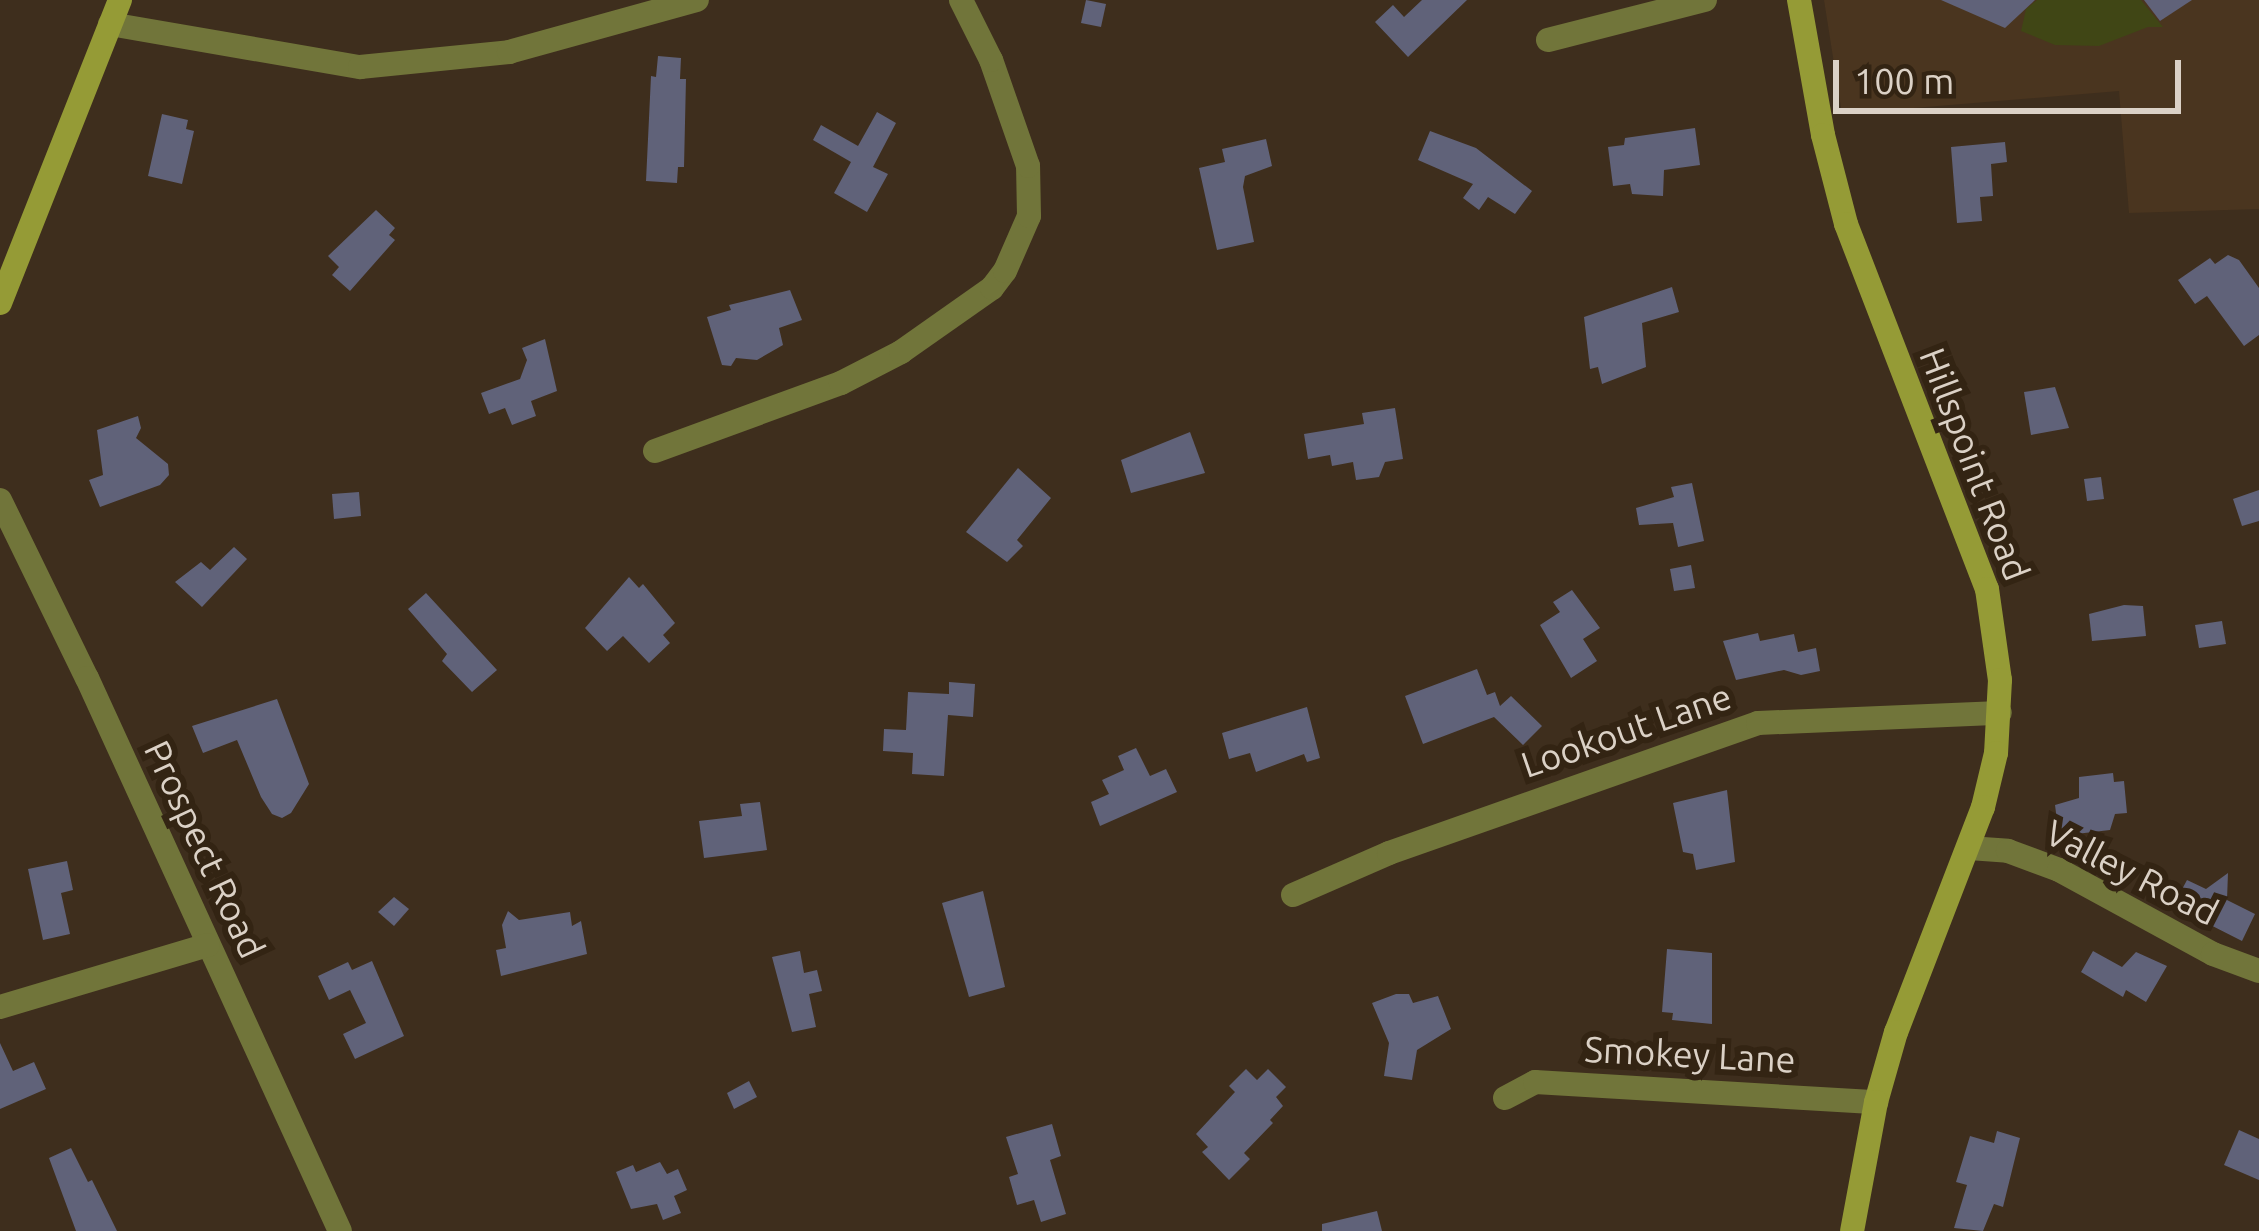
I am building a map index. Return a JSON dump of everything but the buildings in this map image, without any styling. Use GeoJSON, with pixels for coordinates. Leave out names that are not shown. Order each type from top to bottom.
{"type":"FeatureCollection","features":[{"type":"Feature","properties":{"kind":"street"},"geometry":{"type":"LineString","coordinates":[[0,303],[115,12],[360,67],[509,52],[697,0]]}},
{"type":"Feature","properties":{"kind":"street"},"geometry":{"type":"LineString","coordinates":[[655,451],[841,382],[901,352],[992,288],[1005,271],[1029,216],[1028,166],[991,60],[961,0]]}},
{"type":"Feature","properties":{"kind":"street"},"geometry":{"type":"LineString","coordinates":[[1548,40],[1705,0]]}},
{"type":"Feature","properties":{"kind":"street","name":"Hillspoint Road"},"geometry":{"type":"LineString","coordinates":[[1799,0],[1822,135],[1846,224],[1987,589],[1997,632],[2000,713],[1990,782],[1969,848],[1895,1032],[1876,1102],[1852,1231]]}},
{"type":"Feature","properties":{"kind":"street","name":"Prospect Road"},"geometry":{"type":"LineString","coordinates":[[0,500],[340,1231]]}},
{"type":"Feature","properties":{"kind":"street","name":"Lookout Lane"},"geometry":{"type":"LineString","coordinates":[[1292,896],[1388,853],[1758,723],[2000,713]]}},
{"type":"Feature","properties":{"kind":"street","name":"Valley Road"},"geometry":{"type":"LineString","coordinates":[[1969,848],[2008,851],[2059,870],[2213,954],[2259,971]]}},
{"type":"Feature","properties":{"kind":"street"},"geometry":{"type":"LineString","coordinates":[[0,1007],[208,945]]}},
{"type":"Feature","properties":{"kind":"street","name":"Smokey Lane"},"geometry":{"type":"LineString","coordinates":[[1505,1098],[1535,1082],[1876,1102]]}},
{"type":"Feature","properties":{"kind":"shaded area"},"geometry":{"type":"Polygon","coordinates":[[[1824,0],[2259,0],[2259,209],[2129,213],[2119,91],[1842,114],[1824,0]]]}},
{"type":"Feature","properties":{"kind":"green space"},"geometry":{"type":"Polygon","coordinates":[[[2037,0],[2141,0],[2163,27],[2148,27],[2099,46],[2055,45],[2021,31],[2026,9],[2037,0]]]}}]}
